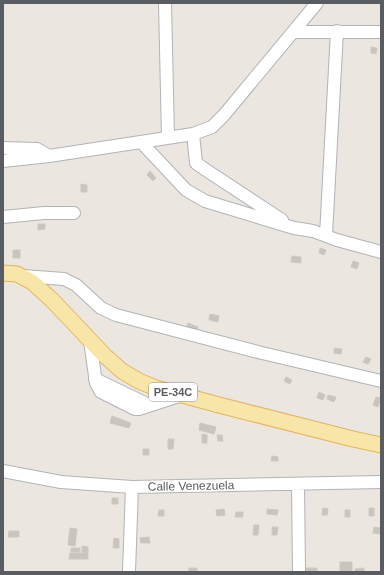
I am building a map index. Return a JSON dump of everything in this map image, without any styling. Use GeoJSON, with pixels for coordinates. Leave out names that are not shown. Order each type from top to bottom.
{"type":"FeatureCollection","features":[{"type":"Feature","properties":{"kind":"main road","name":"PE-34C"},"geometry":{"type":"LineString","coordinates":[[3,273],[23,276],[32,282],[114,365],[130,376],[156,388],[381,445]]}},
{"type":"Feature","properties":{"kind":"street"},"geometry":{"type":"LineString","coordinates":[[165,3],[168,138]]}},
{"type":"Feature","properties":{"kind":"street"},"geometry":{"type":"LineString","coordinates":[[3,160],[49,156],[168,138],[193,134],[212,127],[224,115],[317,3]]}},
{"type":"Feature","properties":{"kind":"street"},"geometry":{"type":"LineString","coordinates":[[326,235],[337,31]]}},
{"type":"Feature","properties":{"kind":"street"},"geometry":{"type":"LineString","coordinates":[[294,32],[381,32]]}},
{"type":"Feature","properties":{"kind":"street"},"geometry":{"type":"LineString","coordinates":[[193,134],[196,163],[294,228]]}},
{"type":"Feature","properties":{"kind":"street"},"geometry":{"type":"LineString","coordinates":[[142,142],[186,190],[205,201],[294,228],[313,231],[337,240],[381,252]]}},
{"type":"Feature","properties":{"kind":"street"},"geometry":{"type":"LineString","coordinates":[[3,148],[37,149],[49,156]]}},
{"type":"Feature","properties":{"kind":"street"},"geometry":{"type":"LineString","coordinates":[[3,217],[44,213],[74,213]]}},
{"type":"Feature","properties":{"kind":"street"},"geometry":{"type":"LineString","coordinates":[[23,276],[64,279],[76,286],[101,308],[116,315],[262,353],[381,381]]}},
{"type":"Feature","properties":{"kind":"street"},"geometry":{"type":"LineString","coordinates":[[90,341],[96,379],[101,392],[135,409],[182,395]]}},
{"type":"Feature","properties":{"kind":"street","name":"Calle Venezuela"},"geometry":{"type":"LineString","coordinates":[[3,471],[61,482],[132,487],[381,482]]}},
{"type":"Feature","properties":{"kind":"street"},"geometry":{"type":"LineString","coordinates":[[298,484],[299,572]]}},
{"type":"Feature","properties":{"kind":"street"},"geometry":{"type":"LineString","coordinates":[[129,572],[132,487]]}},
{"type":"Feature","properties":{"kind":"building"},"geometry":{"type":"Polygon","coordinates":[[[371,47],[377,48],[376,54],[371,53],[371,47]]]}},
{"type":"Feature","properties":{"kind":"building"},"geometry":{"type":"Polygon","coordinates":[[[150,171],[156,178],[153,181],[147,175],[150,171]]]}},
{"type":"Feature","properties":{"kind":"building"},"geometry":{"type":"Polygon","coordinates":[[[81,184],[87,185],[87,192],[81,192],[81,184]]]}},
{"type":"Feature","properties":{"kind":"building"},"geometry":{"type":"Polygon","coordinates":[[[38,224],[45,224],[45,229],[38,230],[38,224]]]}},
{"type":"Feature","properties":{"kind":"building"},"geometry":{"type":"Polygon","coordinates":[[[320,248],[326,250],[324,255],[319,253],[320,248]]]}},
{"type":"Feature","properties":{"kind":"building"},"geometry":{"type":"Polygon","coordinates":[[[13,250],[20,250],[20,258],[13,258],[13,250]]]}},
{"type":"Feature","properties":{"kind":"building"},"geometry":{"type":"Polygon","coordinates":[[[292,256],[301,257],[301,263],[291,262],[292,256]]]}},
{"type":"Feature","properties":{"kind":"building"},"geometry":{"type":"Polygon","coordinates":[[[353,261],[359,263],[357,269],[351,267],[353,261]]]}},
{"type":"Feature","properties":{"kind":"building"},"geometry":{"type":"Polygon","coordinates":[[[210,314],[219,316],[218,322],[209,320],[210,314]]]}},
{"type":"Feature","properties":{"kind":"building"},"geometry":{"type":"Polygon","coordinates":[[[188,323],[198,327],[196,333],[186,329],[188,323]]]}},
{"type":"Feature","properties":{"kind":"building"},"geometry":{"type":"Polygon","coordinates":[[[334,348],[342,349],[341,354],[334,353],[334,348]]]}},
{"type":"Feature","properties":{"kind":"building"},"geometry":{"type":"Polygon","coordinates":[[[366,357],[371,359],[368,364],[363,362],[366,357]]]}},
{"type":"Feature","properties":{"kind":"building"},"geometry":{"type":"Polygon","coordinates":[[[286,377],[292,380],[290,384],[284,381],[286,377]]]}},
{"type":"Feature","properties":{"kind":"building"},"geometry":{"type":"Polygon","coordinates":[[[319,392],[325,395],[323,400],[317,398],[319,392]]]}},
{"type":"Feature","properties":{"kind":"building"},"geometry":{"type":"Polygon","coordinates":[[[328,395],[336,397],[334,402],[327,399],[328,395]]]}},
{"type":"Feature","properties":{"kind":"building"},"geometry":{"type":"Polygon","coordinates":[[[376,397],[381,398],[378,407],[373,405],[376,397]]]}},
{"type":"Feature","properties":{"kind":"building"},"geometry":{"type":"Polygon","coordinates":[[[112,416],[131,423],[129,428],[110,423],[112,416]]]}},
{"type":"Feature","properties":{"kind":"building"},"geometry":{"type":"Polygon","coordinates":[[[200,423],[216,427],[214,434],[199,430],[200,423]]]}},
{"type":"Feature","properties":{"kind":"building"},"geometry":{"type":"Polygon","coordinates":[[[202,434],[207,435],[207,443],[202,443],[202,434]]]}},
{"type":"Feature","properties":{"kind":"building"},"geometry":{"type":"Polygon","coordinates":[[[217,435],[222,435],[223,441],[218,441],[217,435]]]}},
{"type":"Feature","properties":{"kind":"building"},"geometry":{"type":"Polygon","coordinates":[[[168,439],[174,439],[173,449],[168,449],[168,439]]]}},
{"type":"Feature","properties":{"kind":"building"},"geometry":{"type":"Polygon","coordinates":[[[143,449],[149,449],[149,455],[143,455],[143,449]]]}},
{"type":"Feature","properties":{"kind":"building"},"geometry":{"type":"Polygon","coordinates":[[[272,456],[278,457],[278,461],[271,461],[272,456]]]}},
{"type":"Feature","properties":{"kind":"building"},"geometry":{"type":"Polygon","coordinates":[[[112,498],[118,498],[118,504],[112,504],[112,498]]]}},
{"type":"Feature","properties":{"kind":"building"},"geometry":{"type":"Polygon","coordinates":[[[323,508],[328,509],[327,515],[322,515],[323,508]]]}},
{"type":"Feature","properties":{"kind":"building"},"geometry":{"type":"Polygon","coordinates":[[[369,508],[374,508],[374,516],[369,516],[369,508]]]}},
{"type":"Feature","properties":{"kind":"building"},"geometry":{"type":"Polygon","coordinates":[[[224,509],[225,515],[217,516],[216,510],[224,509]]]}},
{"type":"Feature","properties":{"kind":"building"},"geometry":{"type":"Polygon","coordinates":[[[267,509],[278,510],[277,515],[267,514],[267,509]]]}},
{"type":"Feature","properties":{"kind":"building"},"geometry":{"type":"Polygon","coordinates":[[[159,510],[164,510],[164,516],[158,516],[159,510]]]}},
{"type":"Feature","properties":{"kind":"building"},"geometry":{"type":"Polygon","coordinates":[[[345,510],[350,510],[350,517],[345,517],[345,510]]]}},
{"type":"Feature","properties":{"kind":"building"},"geometry":{"type":"Polygon","coordinates":[[[236,512],[243,512],[243,517],[235,517],[236,512]]]}},
{"type":"Feature","properties":{"kind":"building"},"geometry":{"type":"Polygon","coordinates":[[[254,525],[259,525],[258,535],[253,535],[254,525]]]}},
{"type":"Feature","properties":{"kind":"building"},"geometry":{"type":"Polygon","coordinates":[[[272,527],[278,527],[277,535],[272,535],[272,527]]]}},
{"type":"Feature","properties":{"kind":"building"},"geometry":{"type":"Polygon","coordinates":[[[374,527],[380,528],[380,534],[373,533],[374,527]]]}},
{"type":"Feature","properties":{"kind":"building"},"geometry":{"type":"Polygon","coordinates":[[[70,528],[77,529],[75,546],[68,545],[70,528]]]}},
{"type":"Feature","properties":{"kind":"building"},"geometry":{"type":"Polygon","coordinates":[[[9,531],[19,531],[19,537],[8,537],[9,531]]]}},
{"type":"Feature","properties":{"kind":"building"},"geometry":{"type":"Polygon","coordinates":[[[149,537],[150,543],[141,543],[140,538],[149,537]]]}},
{"type":"Feature","properties":{"kind":"building"},"geometry":{"type":"Polygon","coordinates":[[[114,538],[119,539],[119,548],[113,548],[114,538]]]}},
{"type":"Feature","properties":{"kind":"building"},"geometry":{"type":"Polygon","coordinates":[[[82,546],[88,547],[88,553],[82,552],[82,546]]]}},
{"type":"Feature","properties":{"kind":"building"},"geometry":{"type":"Polygon","coordinates":[[[71,548],[80,548],[80,552],[71,552],[71,548]]]}},
{"type":"Feature","properties":{"kind":"building"},"geometry":{"type":"Polygon","coordinates":[[[70,553],[88,553],[88,559],[69,559],[70,553]]]}},
{"type":"Feature","properties":{"kind":"building"},"geometry":{"type":"Polygon","coordinates":[[[340,562],[352,562],[352,572],[340,572],[340,562]]]}},
{"type":"Feature","properties":{"kind":"building"},"geometry":{"type":"Polygon","coordinates":[[[189,568],[197,568],[197,572],[189,572],[189,568]]]}},
{"type":"Feature","properties":{"kind":"building"},"geometry":{"type":"Polygon","coordinates":[[[306,568],[317,568],[317,572],[306,572],[306,568]]]}},
{"type":"Feature","properties":{"kind":"building"},"geometry":{"type":"Polygon","coordinates":[[[364,568],[364,572],[355,572],[355,569],[364,568]]]}}]}
